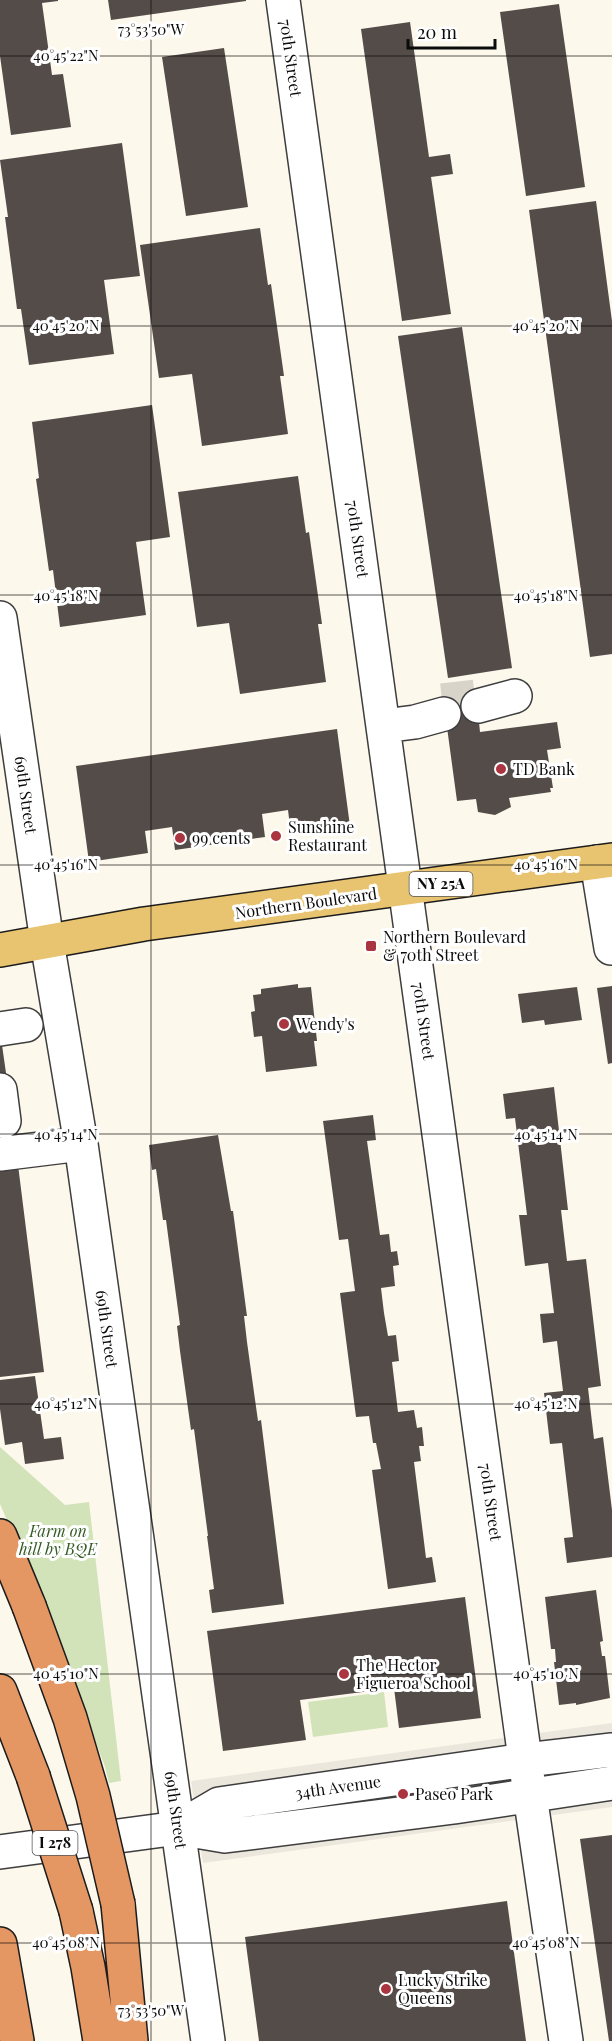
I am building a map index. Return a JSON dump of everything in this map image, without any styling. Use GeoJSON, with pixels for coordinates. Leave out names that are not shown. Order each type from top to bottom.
{"type":"FeatureCollection","features":[{"type":"Feature","properties":{"kind":"highway"},"geometry":{"type":"LineString","coordinates":[[0,1536],[29,1606],[70,1718],[93,1796],[118,1904],[131,2041]]}},
{"type":"Feature","properties":{"kind":"highway","name":"I 278"},"geometry":{"type":"LineString","coordinates":[[0,1691],[33,1776],[76,1911],[100,2041]]}},
{"type":"Feature","properties":{"kind":"highway"},"geometry":{"type":"LineString","coordinates":[[0,1944],[17,2041]]}},
{"type":"Feature","properties":{"kind":"main road","name":"Northern Boulevard"},"geometry":{"type":"LineString","coordinates":[[0,950],[144,924],[604,861]]}},
{"type":"Feature","properties":{"kind":"street","name":"70th Street"},"geometry":{"type":"LineString","coordinates":[[283,0],[566,2041]]}},
{"type":"Feature","properties":{"kind":"street","name":"69th Street"},"geometry":{"type":"LineString","coordinates":[[0,618],[10,750],[47,942],[81,1144],[208,2041]]}},
{"type":"Feature","properties":{"kind":"street"},"geometry":{"type":"LineString","coordinates":[[383,716],[415,722],[443,707]]}},
{"type":"Feature","properties":{"kind":"street"},"geometry":{"type":"LineString","coordinates":[[604,861],[611,948]]}},
{"type":"Feature","properties":{"kind":"street"},"geometry":{"type":"LineString","coordinates":[[0,1154],[81,1144]]}},
{"type":"Feature","properties":{"kind":"street","name":"34th Avenue"},"geometry":{"type":"LineString","coordinates":[[178,1828],[219,1804],[612,1750]]}},
{"type":"Feature","properties":{"kind":"street","name":"34th Avenue"},"geometry":{"type":"LineString","coordinates":[[0,1852],[178,1828],[225,1836],[454,1807],[612,1783]]}},
{"type":"Feature","properties":{"kind":"green space","name":"Farm on hill by BQE"},"geometry":{"type":"Polygon","coordinates":[[[0,1447],[65,1505],[89,1502],[121,1781],[109,1783],[55,1631],[0,1504],[0,1447]]]}},
{"type":"Feature","properties":{"kind":"green space"},"geometry":{"type":"Polygon","coordinates":[[[384,1692],[388,1727],[313,1737],[308,1702],[384,1692]]]}},
{"type":"Feature","properties":{"kind":"shaded area","name":"Paseo Park"},"geometry":{"type":"Polygon","coordinates":[[[612,1723],[612,1807],[203,1863],[191,1781],[612,1723]]]}},
{"type":"Feature","properties":{"kind":"building"},"geometry":{"type":"Polygon","coordinates":[[[0,0],[58,0],[42,3],[52,75],[63,74],[71,127],[11,135],[0,56],[0,0]]]}},
{"type":"Feature","properties":{"kind":"building"},"geometry":{"type":"Polygon","coordinates":[[[108,0],[246,0],[246,1],[111,20],[108,0]]]}},
{"type":"Feature","properties":{"kind":"building"},"geometry":{"type":"Polygon","coordinates":[[[559,4],[585,187],[526,196],[500,12],[559,4]]]}},
{"type":"Feature","properties":{"kind":"building"},"geometry":{"type":"Polygon","coordinates":[[[410,22],[429,157],[450,154],[453,174],[431,177],[451,314],[402,321],[361,29],[410,22]]]}},
{"type":"Feature","properties":{"kind":"building"},"geometry":{"type":"Polygon","coordinates":[[[224,48],[248,207],[186,216],[162,57],[224,48]]]}},
{"type":"Feature","properties":{"kind":"building"},"geometry":{"type":"Polygon","coordinates":[[[122,143],[140,276],[104,280],[114,354],[29,365],[21,309],[17,309],[0,160],[122,143]]]}},
{"type":"Feature","properties":{"kind":"building"},"geometry":{"type":"Polygon","coordinates":[[[596,201],[612,321],[612,654],[590,657],[529,210],[596,201]]]}},
{"type":"Feature","properties":{"kind":"building"},"geometry":{"type":"Polygon","coordinates":[[[260,228],[268,285],[271,284],[284,376],[280,376],[288,434],[202,446],[192,374],[159,378],[140,245],[260,228]]]}},
{"type":"Feature","properties":{"kind":"building"},"geometry":{"type":"Polygon","coordinates":[[[462,327],[512,668],[448,678],[398,336],[462,327]]]}},
{"type":"Feature","properties":{"kind":"building"},"geometry":{"type":"Polygon","coordinates":[[[152,405],[170,537],[136,542],[146,615],[60,627],[53,570],[49,571],[36,479],[39,478],[32,422],[152,405]]]}},
{"type":"Feature","properties":{"kind":"building"},"geometry":{"type":"Polygon","coordinates":[[[298,476],[306,533],[309,532],[322,624],[318,624],[326,682],[240,694],[229,623],[197,627],[178,492],[298,476]]]}},
{"type":"Feature","properties":{"kind":"building","name":"TD Bank"},"geometry":{"type":"Polygon","coordinates":[[[476,693],[480,732],[557,722],[561,748],[547,750],[553,788],[550,788],[551,792],[509,798],[511,807],[495,815],[478,812],[476,799],[457,801],[442,698],[476,693]]]}},
{"type":"Feature","properties":{"kind":"building"},"geometry":{"type":"Polygon","coordinates":[[[337,729],[350,826],[291,834],[288,810],[262,814],[265,837],[175,850],[172,827],[145,831],[148,853],[89,862],[76,766],[337,729]]]}},
{"type":"Feature","properties":{"kind":"building","name":"Wendy's"},"geometry":{"type":"Polygon","coordinates":[[[298,984],[298,988],[311,987],[317,1041],[314,1041],[317,1066],[266,1072],[262,1036],[254,1037],[251,1012],[255,1011],[253,995],[261,994],[261,989],[298,984]]]}},
{"type":"Feature","properties":{"kind":"building"},"geometry":{"type":"Polygon","coordinates":[[[612,986],[612,1063],[608,1064],[597,988],[612,986]]]}},
{"type":"Feature","properties":{"kind":"building"},"geometry":{"type":"Polygon","coordinates":[[[577,987],[582,1020],[545,1025],[544,1020],[522,1023],[518,994],[577,987]]]}},
{"type":"Feature","properties":{"kind":"building"},"geometry":{"type":"Polygon","coordinates":[[[0,1045],[2,1045],[8,1087],[0,1088],[0,1045]]]}},
{"type":"Feature","properties":{"kind":"building"},"geometry":{"type":"Polygon","coordinates":[[[554,1087],[568,1210],[561,1210],[567,1261],[586,1259],[601,1386],[588,1388],[594,1439],[603,1437],[612,1510],[612,1557],[567,1563],[564,1538],[573,1537],[562,1443],[550,1444],[544,1393],[563,1391],[557,1341],[543,1343],[540,1314],[554,1313],[548,1263],[525,1266],[519,1215],[527,1215],[515,1118],[506,1119],[503,1094],[554,1087]]]}},
{"type":"Feature","properties":{"kind":"building"},"geometry":{"type":"Polygon","coordinates":[[[373,1115],[376,1140],[367,1141],[380,1235],[389,1234],[391,1252],[397,1251],[399,1265],[393,1266],[395,1286],[381,1288],[384,1313],[388,1336],[396,1335],[399,1361],[392,1362],[398,1412],[414,1410],[417,1428],[422,1427],[424,1446],[419,1446],[421,1461],[414,1462],[426,1558],[432,1557],[436,1582],[388,1589],[372,1470],[381,1469],[376,1443],[373,1443],[369,1416],[356,1417],[340,1293],[355,1291],[348,1239],[339,1240],[323,1121],[373,1115]]]}},
{"type":"Feature","properties":{"kind":"building"},"geometry":{"type":"Polygon","coordinates":[[[218,1135],[231,1211],[233,1211],[247,1316],[244,1316],[247,1342],[258,1421],[261,1420],[284,1604],[212,1613],[209,1590],[214,1589],[208,1536],[194,1429],[191,1430],[180,1351],[177,1326],[180,1325],[166,1220],[163,1220],[156,1169],[152,1170],[149,1145],[218,1135]]]}},
{"type":"Feature","properties":{"kind":"building"},"geometry":{"type":"Polygon","coordinates":[[[18,1165],[44,1372],[0,1377],[0,1167],[18,1165]]]}},
{"type":"Feature","properties":{"kind":"building"},"geometry":{"type":"Polygon","coordinates":[[[35,1376],[44,1439],[61,1437],[64,1459],[25,1464],[22,1442],[5,1445],[0,1409],[0,1380],[35,1376]]]}},
{"type":"Feature","properties":{"kind":"building"},"geometry":{"type":"Polygon","coordinates":[[[596,1590],[603,1641],[600,1642],[602,1656],[605,1656],[610,1698],[576,1705],[576,1703],[559,1705],[554,1662],[556,1662],[555,1649],[551,1649],[545,1597],[596,1590]]]}},
{"type":"Feature","properties":{"kind":"building","name":"The Hector Figueroa School"},"geometry":{"type":"Polygon","coordinates":[[[465,1597],[481,1718],[399,1728],[394,1688],[300,1700],[306,1740],[223,1751],[207,1631],[465,1597]]]}},
{"type":"Feature","properties":{"kind":"building"},"geometry":{"type":"Polygon","coordinates":[[[612,1835],[612,2041],[609,2041],[580,1839],[612,1835]]]}},
{"type":"Feature","properties":{"kind":"building","name":"Lucky Strike Queens"},"geometry":{"type":"Polygon","coordinates":[[[507,1901],[526,2041],[259,2041],[245,1937],[507,1901]]]}},
{"type":"Feature","properties":{"kind":"tunnel"},"geometry":{"type":"LineString","coordinates":[[442,700],[477,696]]}},
{"type":"Feature","properties":{"kind":"place","name":"TD Bank"},"geometry":{"type":"Point","coordinates":[501,769]}},
{"type":"Feature","properties":{"kind":"place","name":"Sunshine Restaurant"},"geometry":{"type":"Point","coordinates":[276,836]}},
{"type":"Feature","properties":{"kind":"place","name":"99 cents"},"geometry":{"type":"Point","coordinates":[180,838]}},
{"type":"Feature","properties":{"kind":"place","name":"Northern Boulevard & 70th Street"},"geometry":{"type":"Point","coordinates":[371,946]}},
{"type":"Feature","properties":{"kind":"place","name":"Wendy's"},"geometry":{"type":"Point","coordinates":[284,1024]}},
{"type":"Feature","properties":{"kind":"place","name":"The Hector Figueroa School"},"geometry":{"type":"Point","coordinates":[344,1674]}},
{"type":"Feature","properties":{"kind":"place","name":"Paseo Park"},"geometry":{"type":"Point","coordinates":[403,1794]}},
{"type":"Feature","properties":{"kind":"place","name":"Lucky Strike Queens"},"geometry":{"type":"Point","coordinates":[386,1989]}}]}
